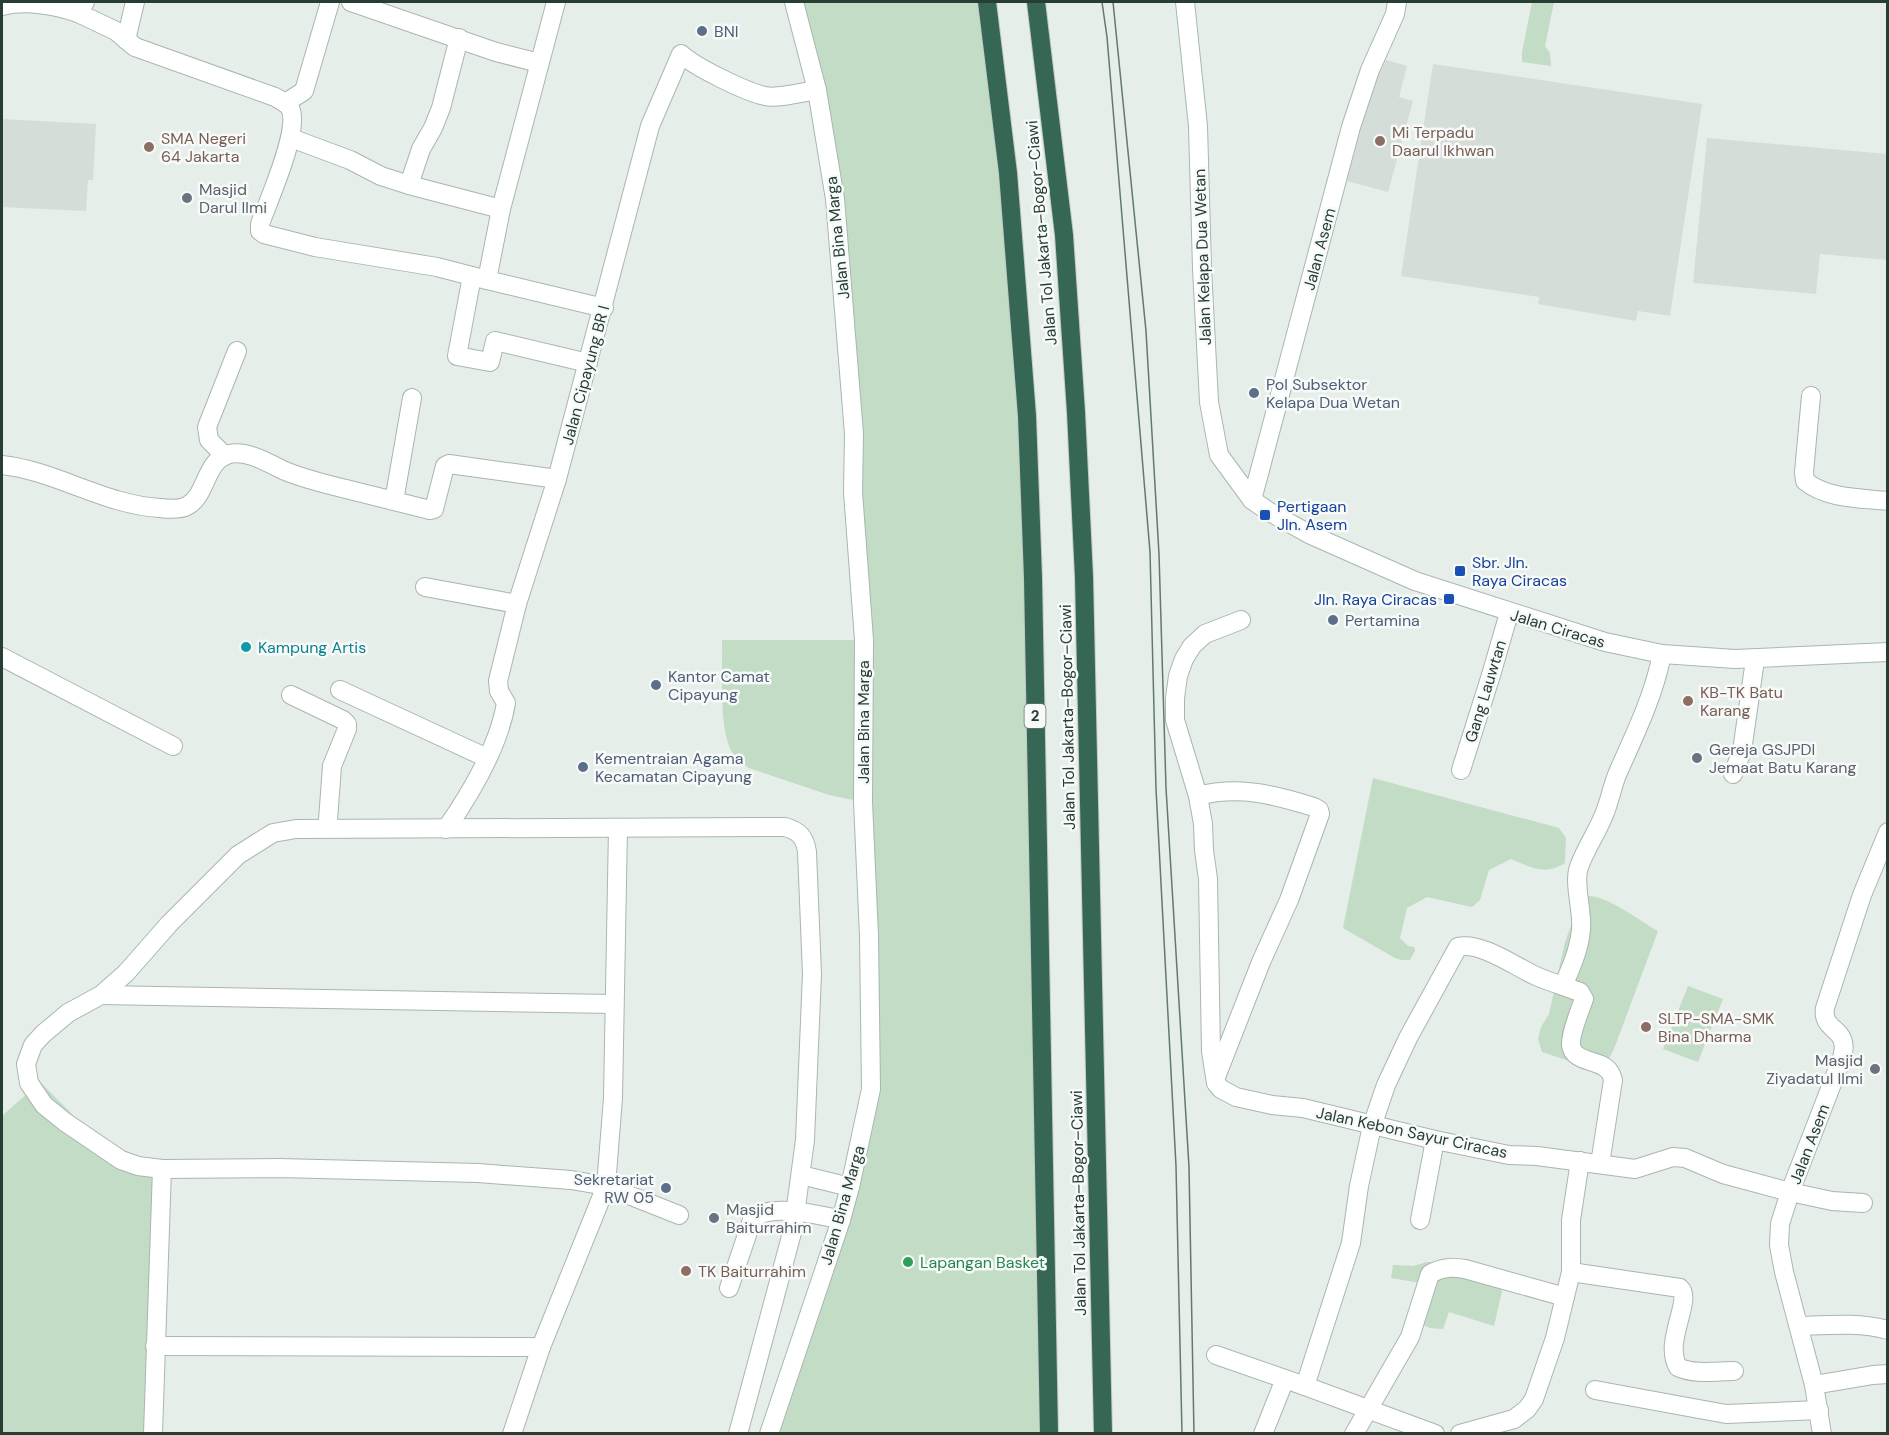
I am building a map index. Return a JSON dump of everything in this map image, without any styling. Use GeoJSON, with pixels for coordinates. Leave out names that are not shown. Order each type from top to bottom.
{"type":"FeatureCollection","features":[{"type":"Feature","properties":{"kind":"highway","name":"Jalan Tol Jakarta–Bogor–Ciawi"},"geometry":{"type":"LineString","coordinates":[[987,2],[1009,184],[1027,416],[1033,578],[1049,1434]]}},
{"type":"Feature","properties":{"kind":"highway","name":"Jalan Tol Jakarta–Bogor–Ciawi"},"geometry":{"type":"LineString","coordinates":[[1036,2],[1064,235],[1084,577],[1103,1434]]}},
{"type":"Feature","properties":{"kind":"street"},"geometry":{"type":"LineString","coordinates":[[2,6],[18,2],[64,8],[82,7],[117,31],[135,47],[285,103],[290,108],[293,118],[291,138],[260,224],[260,231],[264,234],[315,247],[437,267],[604,308]]}},
{"type":"Feature","properties":{"kind":"street"},"geometry":{"type":"LineString","coordinates":[[126,40],[135,2]]}},
{"type":"Feature","properties":{"kind":"street"},"geometry":{"type":"LineString","coordinates":[[285,103],[304,91],[330,2]]}},
{"type":"Feature","properties":{"kind":"street"},"geometry":{"type":"LineString","coordinates":[[351,2],[495,52],[539,63]]}},
{"type":"Feature","properties":{"kind":"street"},"geometry":{"type":"LineString","coordinates":[[556,2],[501,209],[457,356],[490,362],[495,341],[588,363]]}},
{"type":"Feature","properties":{"kind":"street","name":"Jalan Bina Marga"},"geometry":{"type":"LineString","coordinates":[[769,1434],[841,1220],[872,1089],[863,802],[864,640],[853,492],[854,434],[835,199],[817,90],[794,2]]}},
{"type":"Feature","properties":{"kind":"street","name":"Jalan Kelapa Dua Wetan"},"geometry":{"type":"LineString","coordinates":[[1185,2],[1198,126],[1202,268],[1210,411],[1219,455],[1252,500]]}},
{"type":"Feature","properties":{"kind":"street","name":"Jalan Asem"},"geometry":{"type":"LineString","coordinates":[[1252,500],[1351,127],[1370,70],[1395,14],[1397,2]]}},
{"type":"Feature","properties":{"kind":"street"},"geometry":{"type":"LineString","coordinates":[[409,185],[421,149],[441,108],[459,38]]}},
{"type":"Feature","properties":{"kind":"street","name":"Jalan Cipayung BR I"},"geometry":{"type":"LineString","coordinates":[[450,824],[487,758],[503,721],[506,703],[499,691],[498,681],[517,604],[557,479],[604,308],[650,126],[681,54],[722,78],[767,97],[817,90]]}},
{"type":"Feature","properties":{"kind":"street"},"geometry":{"type":"LineString","coordinates":[[291,138],[350,160],[381,176],[501,209]]}},
{"type":"Feature","properties":{"kind":"street"},"geometry":{"type":"LineString","coordinates":[[225,456],[209,440],[207,427],[237,351]]}},
{"type":"Feature","properties":{"kind":"street"},"geometry":{"type":"LineString","coordinates":[[1811,396],[1805,481],[1815,489],[1838,496],[1887,501]]}},
{"type":"Feature","properties":{"kind":"street"},"geometry":{"type":"LineString","coordinates":[[394,501],[412,398]]}},
{"type":"Feature","properties":{"kind":"street"},"geometry":{"type":"LineString","coordinates":[[2,465],[54,478],[109,498],[141,506],[178,508],[194,501],[219,460],[225,456],[241,454],[257,458],[300,477],[432,510],[448,464],[557,479]]}},
{"type":"Feature","properties":{"kind":"street","name":"Jalan Ciracas"},"geometry":{"type":"LineString","coordinates":[[1252,500],[1268,512],[1309,534],[1415,581],[1605,642],[1662,654],[1755,660],[1887,652]]}},
{"type":"Feature","properties":{"kind":"street"},"geometry":{"type":"LineString","coordinates":[[425,587],[517,604]]}},
{"type":"Feature","properties":{"kind":"street","name":"Gang Lauwtan"},"geometry":{"type":"LineString","coordinates":[[1461,770],[1509,613]]}},
{"type":"Feature","properties":{"kind":"street"},"geometry":{"type":"LineString","coordinates":[[1215,1079],[1211,1051],[1208,879],[1203,850],[1203,824],[1198,796],[1175,720],[1178,676],[1184,659],[1198,640],[1217,628],[1241,620]]}},
{"type":"Feature","properties":{"kind":"street"},"geometry":{"type":"LineString","coordinates":[[1563,986],[1574,960],[1581,931],[1581,904],[1576,878],[1579,867],[1605,815],[1618,772],[1658,676],[1662,654]]}},
{"type":"Feature","properties":{"kind":"street"},"geometry":{"type":"LineString","coordinates":[[2,657],[173,746]]}},
{"type":"Feature","properties":{"kind":"street"},"geometry":{"type":"LineString","coordinates":[[1734,774],[1742,751],[1755,660]]}},
{"type":"Feature","properties":{"kind":"street"},"geometry":{"type":"LineString","coordinates":[[340,690],[487,758]]}},
{"type":"Feature","properties":{"kind":"street"},"geometry":{"type":"LineString","coordinates":[[291,695],[344,720],[347,724],[332,766],[328,820]]}},
{"type":"Feature","properties":{"kind":"street"},"geometry":{"type":"LineString","coordinates":[[1198,796],[1233,790],[1271,794],[1314,807],[1319,810],[1320,814],[1289,900],[1261,962],[1215,1079]]}},
{"type":"Feature","properties":{"kind":"street"},"geometry":{"type":"LineString","coordinates":[[680,1215],[606,1186],[571,1180],[478,1173],[138,1166],[121,1160],[44,1105],[29,1083],[26,1064],[33,1045],[43,1034],[68,1013],[100,995],[126,973],[169,924],[238,855],[249,839],[273,820],[618,828],[785,827],[801,834],[806,843],[812,974],[806,1140],[794,1229],[738,1434]]}},
{"type":"Feature","properties":{"kind":"street"},"geometry":{"type":"LineString","coordinates":[[238,855],[273,833],[297,829],[450,824]]}},
{"type":"Feature","properties":{"kind":"street"},"geometry":{"type":"LineString","coordinates":[[512,1434],[541,1347],[606,1186],[613,1098],[618,828]]}},
{"type":"Feature","properties":{"kind":"street","name":"Jalan Asem"},"geometry":{"type":"LineString","coordinates":[[1822,1434],[1814,1385],[1784,1272],[1779,1245],[1780,1224],[1790,1192],[1842,1058],[1844,1049],[1842,1037],[1826,1022],[1825,1008],[1862,895],[1887,832]]}},
{"type":"Feature","properties":{"kind":"street"},"geometry":{"type":"LineString","coordinates":[[1305,1386],[1351,1243],[1359,1186],[1372,1126],[1393,1067],[1458,947],[1467,946],[1483,950],[1536,976],[1580,992],[1584,999],[1571,1045],[1580,1057],[1602,1065],[1609,1071],[1613,1080],[1600,1164]]}},
{"type":"Feature","properties":{"kind":"street"},"geometry":{"type":"LineString","coordinates":[[100,995],[613,1004]]}},
{"type":"Feature","properties":{"kind":"street","name":"Jalan Kebon Sayur Ciracas"},"geometry":{"type":"LineString","coordinates":[[1215,1079],[1221,1089],[1236,1097],[1272,1105],[1303,1108],[1372,1126],[1509,1155],[1580,1161],[1635,1169],[1672,1156],[1685,1158],[1723,1174],[1790,1192],[1844,1202],[1863,1203]]}},
{"type":"Feature","properties":{"kind":"street"},"geometry":{"type":"LineString","coordinates":[[1420,1220],[1435,1140]]}},
{"type":"Feature","properties":{"kind":"street"},"geometry":{"type":"LineString","coordinates":[[1460,1434],[1514,1419],[1527,1409],[1534,1399],[1555,1338],[1571,1272],[1571,1221],[1580,1161]]}},
{"type":"Feature","properties":{"kind":"street"},"geometry":{"type":"LineString","coordinates":[[153,1434],[162,1168]]}},
{"type":"Feature","properties":{"kind":"street"},"geometry":{"type":"LineString","coordinates":[[801,1175],[850,1187]]}},
{"type":"Feature","properties":{"kind":"street"},"geometry":{"type":"LineString","coordinates":[[729,1288],[755,1217],[796,1210],[841,1220]]}},
{"type":"Feature","properties":{"kind":"street"},"geometry":{"type":"LineString","coordinates":[[1354,1434],[1410,1337],[1430,1274],[1438,1269],[1466,1269],[1565,1297]]}},
{"type":"Feature","properties":{"kind":"street"},"geometry":{"type":"LineString","coordinates":[[1571,1272],[1680,1288],[1685,1298],[1674,1335],[1674,1356],[1678,1367],[1683,1370],[1734,1371]]}},
{"type":"Feature","properties":{"kind":"street"},"geometry":{"type":"LineString","coordinates":[[1799,1326],[1831,1325],[1887,1330]]}},
{"type":"Feature","properties":{"kind":"street"},"geometry":{"type":"LineString","coordinates":[[155,1346],[541,1347]]}},
{"type":"Feature","properties":{"kind":"street"},"geometry":{"type":"LineString","coordinates":[[1216,1355],[1370,1408],[1435,1434]]}},
{"type":"Feature","properties":{"kind":"street"},"geometry":{"type":"LineString","coordinates":[[1814,1385],[1887,1374]]}},
{"type":"Feature","properties":{"kind":"street"},"geometry":{"type":"LineString","coordinates":[[1263,1434],[1285,1379]]}},
{"type":"Feature","properties":{"kind":"street"},"geometry":{"type":"LineString","coordinates":[[1594,1390],[1726,1414],[1819,1410]]}},
{"type":"Feature","properties":{"kind":"shaded area","name":"Mi Terpadu Daarul Ikhwan"},"geometry":{"type":"Polygon","coordinates":[[[1380,58],[1407,66],[1399,97],[1413,101],[1388,192],[1347,181],[1380,58]]]}},
{"type":"Feature","properties":{"kind":"shaded area"},"geometry":{"type":"Polygon","coordinates":[[[1433,64],[1702,104],[1670,316],[1638,311],[1636,321],[1538,304],[1539,297],[1401,276],[1433,64]]]}},
{"type":"Feature","properties":{"kind":"shaded area"},"geometry":{"type":"Polygon","coordinates":[[[2,119],[96,124],[93,180],[88,180],[86,211],[2,207],[2,119]]]}},
{"type":"Feature","properties":{"kind":"shaded area"},"geometry":{"type":"Polygon","coordinates":[[[1707,138],[1887,154],[1887,260],[1820,254],[1816,294],[1693,283],[1707,138]]]}},
{"type":"Feature","properties":{"kind":"green space"},"geometry":{"type":"Polygon","coordinates":[[[794,2],[987,2],[1027,416],[1049,1433],[769,1433],[871,1089],[863,802],[829,795],[749,768],[732,752],[723,713],[722,640],[863,640],[845,309],[794,2]]]}},
{"type":"Feature","properties":{"kind":"green space"},"geometry":{"type":"Polygon","coordinates":[[[1532,2],[1554,2],[1545,46],[1550,53],[1551,66],[1522,62],[1532,2]]]}},
{"type":"Feature","properties":{"kind":"green space"},"geometry":{"type":"Polygon","coordinates":[[[1373,778],[1559,828],[1566,838],[1565,863],[1544,870],[1511,859],[1489,870],[1480,900],[1472,907],[1427,897],[1407,908],[1400,938],[1408,946],[1414,947],[1415,951],[1410,960],[1395,958],[1343,928],[1373,778]]]}},
{"type":"Feature","properties":{"kind":"green space"},"geometry":{"type":"Polygon","coordinates":[[[1588,896],[1614,904],[1658,931],[1614,1049],[1602,1072],[1542,1052],[1538,1039],[1541,1027],[1549,1014],[1565,942],[1581,899],[1588,896]]]}},
{"type":"Feature","properties":{"kind":"green space"},"geometry":{"type":"Polygon","coordinates":[[[1688,986],[1723,999],[1698,1062],[1663,1049],[1688,986]]]}},
{"type":"Feature","properties":{"kind":"green space"},"geometry":{"type":"Polygon","coordinates":[[[40,1082],[87,1129],[125,1157],[158,1166],[146,1433],[2,1433],[2,1116],[40,1082]]]}},
{"type":"Feature","properties":{"kind":"green space"},"geometry":{"type":"Polygon","coordinates":[[[1427,1262],[1468,1269],[1488,1277],[1496,1284],[1502,1291],[1494,1326],[1449,1312],[1443,1329],[1423,1325],[1420,1283],[1391,1278],[1393,1265],[1413,1266],[1427,1262]]]}},
{"type":"Feature","properties":{"kind":"tram line"},"geometry":{"type":"LineString","coordinates":[[1102,2],[1107,37],[1150,552],[1156,789],[1176,1166],[1182,1434]]}},
{"type":"Feature","properties":{"kind":"tram line"},"geometry":{"type":"LineString","coordinates":[[1113,2],[1146,331],[1159,554],[1166,788],[1189,1167],[1194,1434]]}},
{"type":"Feature","properties":{"kind":"place","name":"BNI"},"geometry":{"type":"Point","coordinates":[702,31]}},
{"type":"Feature","properties":{"kind":"place","name":"Mi Terpadu Daarul Ikhwan"},"geometry":{"type":"Point","coordinates":[1380,141]}},
{"type":"Feature","properties":{"kind":"place","name":"SMA Negeri 64 Jakarta"},"geometry":{"type":"Point","coordinates":[149,147]}},
{"type":"Feature","properties":{"kind":"place","name":"Masjid Darul Ilmi"},"geometry":{"type":"Point","coordinates":[187,198]}},
{"type":"Feature","properties":{"kind":"place","name":"Pol Subsektor Kelapa Dua Wetan"},"geometry":{"type":"Point","coordinates":[1254,393]}},
{"type":"Feature","properties":{"kind":"place","name":"Pertigaan Jln. Asem"},"geometry":{"type":"Point","coordinates":[1265,515]}},
{"type":"Feature","properties":{"kind":"place","name":"Sbr. Jln. Raya Ciracas"},"geometry":{"type":"Point","coordinates":[1460,571]}},
{"type":"Feature","properties":{"kind":"place","name":"Jln. Raya Ciracas"},"geometry":{"type":"Point","coordinates":[1449,599]}},
{"type":"Feature","properties":{"kind":"place","name":"Pertamina"},"geometry":{"type":"Point","coordinates":[1333,620]}},
{"type":"Feature","properties":{"kind":"place","name":"Kampung Artis"},"geometry":{"type":"Point","coordinates":[246,647]}},
{"type":"Feature","properties":{"kind":"place","name":"Kantor Camat Cipayung"},"geometry":{"type":"Point","coordinates":[656,685]}},
{"type":"Feature","properties":{"kind":"place","name":"KB-TK Batu Karang"},"geometry":{"type":"Point","coordinates":[1688,701]}},
{"type":"Feature","properties":{"kind":"place","name":"Gereja GSJPDI Jemaat Batu Karang"},"geometry":{"type":"Point","coordinates":[1697,758]}},
{"type":"Feature","properties":{"kind":"place","name":"Kementraian Agama Kecamatan Cipayung"},"geometry":{"type":"Point","coordinates":[583,767]}},
{"type":"Feature","properties":{"kind":"place","name":"SLTP-SMA-SMK Bina Dharma"},"geometry":{"type":"Point","coordinates":[1646,1027]}},
{"type":"Feature","properties":{"kind":"place","name":"Masjid Ziyadatul Ilmi"},"geometry":{"type":"Point","coordinates":[1875,1069]}},
{"type":"Feature","properties":{"kind":"place","name":"Sekretariat RW 05"},"geometry":{"type":"Point","coordinates":[666,1188]}},
{"type":"Feature","properties":{"kind":"place","name":"Masjid Baiturrahim"},"geometry":{"type":"Point","coordinates":[714,1218]}},
{"type":"Feature","properties":{"kind":"place","name":"Lapangan Basket"},"geometry":{"type":"Point","coordinates":[908,1262]}},
{"type":"Feature","properties":{"kind":"place","name":"TK Baiturrahim"},"geometry":{"type":"Point","coordinates":[686,1271]}}]}
